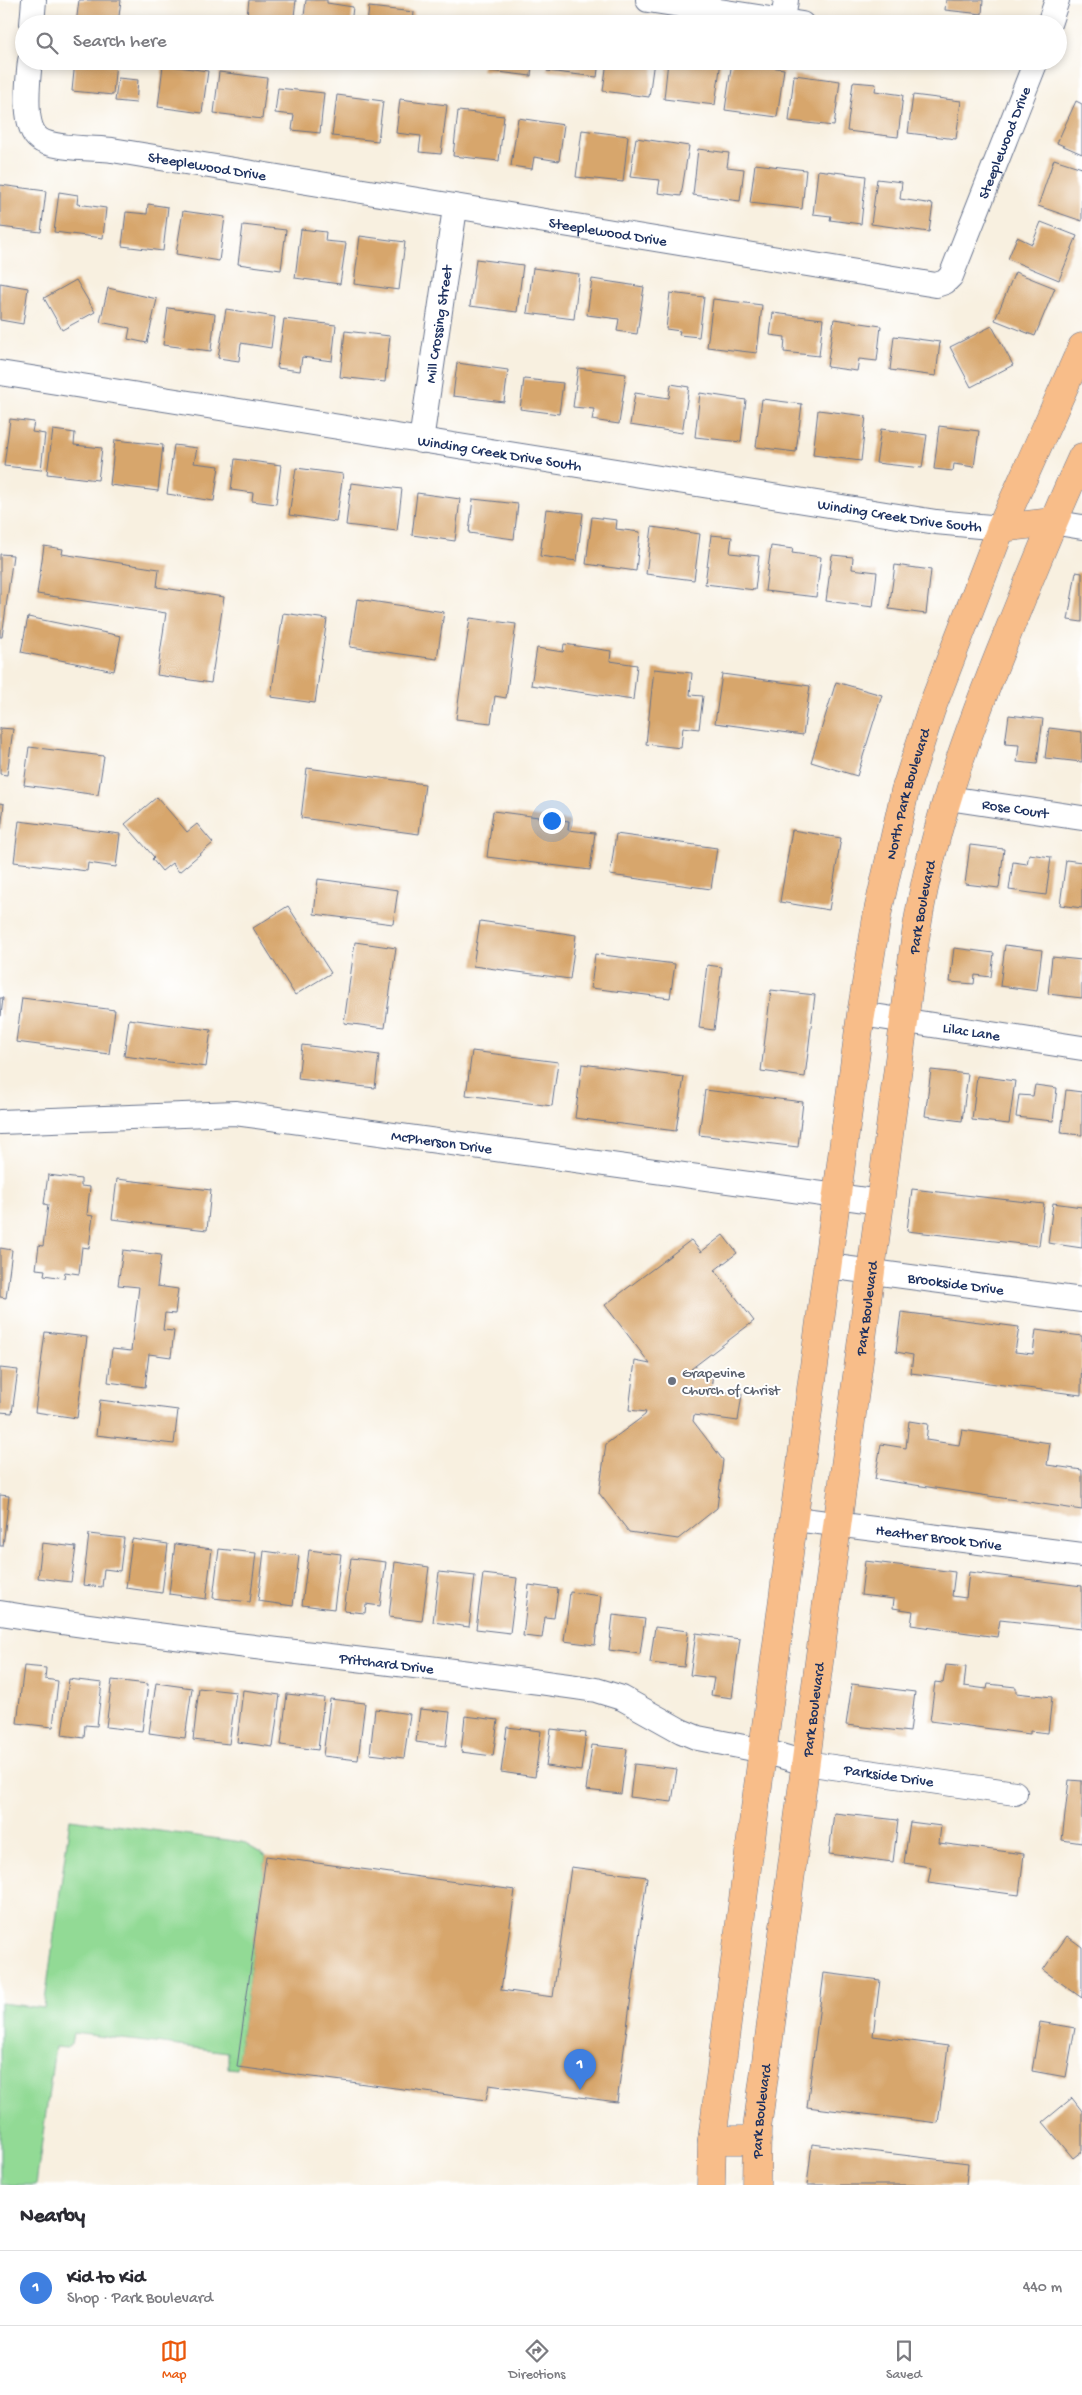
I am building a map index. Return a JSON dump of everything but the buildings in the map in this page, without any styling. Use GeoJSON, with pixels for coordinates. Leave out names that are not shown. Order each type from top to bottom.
{"type":"FeatureCollection","features":[{"type":"Feature","properties":{"kind":"main road","name":"North Park Boulevard"},"geometry":{"type":"LineString","coordinates":[[828,1266],[878,911],[905,791],[931,710],[1002,528],[1082,347]]}},
{"type":"Feature","properties":{"kind":"main road","name":"Park Boulevard"},"geometry":{"type":"LineString","coordinates":[[756,2185],[757,2140],[805,1763],[904,1021],[926,872],[955,768],[974,717],[1052,522],[1082,457]]}},
{"type":"Feature","properties":{"kind":"main road"},"geometry":{"type":"LineString","coordinates":[[1002,528],[1052,522]]}},
{"type":"Feature","properties":{"kind":"main road"},"geometry":{"type":"LineString","coordinates":[[711,2185],[712,2140],[828,1266]]}},
{"type":"Feature","properties":{"kind":"main road"},"geometry":{"type":"LineString","coordinates":[[712,2140],[757,2140]]}},
{"type":"Feature","properties":{"kind":"street"},"geometry":{"type":"LineString","coordinates":[[33,15],[34,0]]}},
{"type":"Feature","properties":{"kind":"street"},"geometry":{"type":"LineString","coordinates":[[648,0],[790,15]]}},
{"type":"Feature","properties":{"kind":"street"},"geometry":{"type":"LineString","coordinates":[[1052,15],[1057,0]]}},
{"type":"Feature","properties":{"kind":"street","name":"Steeplewood Drive"},"geometry":{"type":"LineString","coordinates":[[29,70],[27,97],[30,120],[40,140],[50,144],[112,150],[455,208],[936,285],[945,282],[951,276],[1032,70]]}},
{"type":"Feature","properties":{"kind":"street","name":"Mill Crossing Street"},"geometry":{"type":"LineString","coordinates":[[421,441],[455,208]]}},
{"type":"Feature","properties":{"kind":"street","name":"Winding Creek Drive South"},"geometry":{"type":"LineString","coordinates":[[0,373],[936,522],[1002,528]]}},
{"type":"Feature","properties":{"kind":"street"},"geometry":{"type":"LineString","coordinates":[[1052,522],[1082,527]]}},
{"type":"Feature","properties":{"kind":"street","name":"Rose Court"},"geometry":{"type":"LineString","coordinates":[[948,798],[1082,818]]}},
{"type":"Feature","properties":{"kind":"street","name":"Lilac Lane"},"geometry":{"type":"LineString","coordinates":[[862,1014],[1082,1048]]}},
{"type":"Feature","properties":{"kind":"street","name":"McPherson Drive"},"geometry":{"type":"LineString","coordinates":[[0,1122],[236,1113],[880,1202]]}},
{"type":"Feature","properties":{"kind":"street","name":"Brookside Drive"},"geometry":{"type":"LineString","coordinates":[[828,1266],[1082,1300]]}},
{"type":"Feature","properties":{"kind":"street","name":"Heather Brook Drive"},"geometry":{"type":"LineString","coordinates":[[795,1518],[1082,1555]]}},
{"type":"Feature","properties":{"kind":"street","name":"Pritchard Drive"},"geometry":{"type":"LineString","coordinates":[[0,1613],[197,1642],[361,1659],[596,1690],[622,1698],[681,1731],[698,1738],[764,1751]]}},
{"type":"Feature","properties":{"kind":"street","name":"Parkside Drive"},"geometry":{"type":"LineString","coordinates":[[764,1751],[805,1763],[1015,1794]]}},
{"type":"Feature","properties":{"kind":"green space"},"geometry":{"type":"Polygon","coordinates":[[[70,1819],[242,1842],[266,1856],[237,2069],[228,2068],[228,2052],[73,2033],[71,2044],[67,2048],[55,2047],[36,2185],[0,2185],[0,2003],[44,2008],[70,1819]]]}},
{"type":"Feature","properties":{"kind":"place","name":"Grapevine Church of Christ"},"geometry":{"type":"Point","coordinates":[672,1381]}},
{"type":"Feature","properties":{"kind":"place","name":"Kid to Kid"},"geometry":{"type":"Point","coordinates":[580,2090]}}]}
